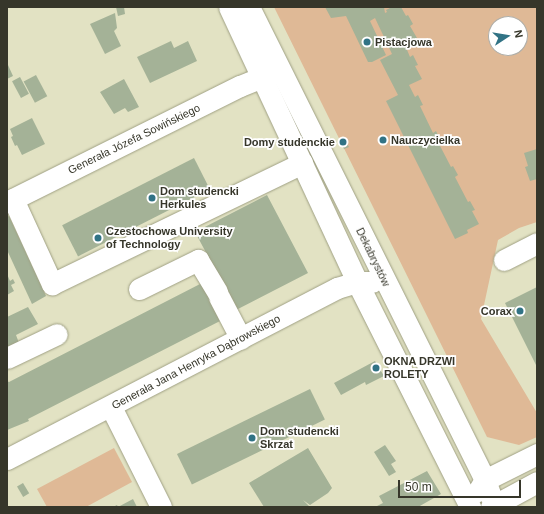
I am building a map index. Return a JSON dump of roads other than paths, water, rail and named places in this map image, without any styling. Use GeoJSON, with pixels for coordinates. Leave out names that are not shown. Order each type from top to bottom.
{"type":"FeatureCollection","features":[{"type":"Feature","properties":{"kind":"street"},"geometry":{"type":"LineString","coordinates":[[229,7],[357,282],[470,507]]}},
{"type":"Feature","properties":{"kind":"street","name":"Dekabrystów"},"geometry":{"type":"LineString","coordinates":[[249,7],[485,480],[494,506]]}},
{"type":"Feature","properties":{"kind":"street","name":"Generała Józefa Sowińskiego"},"geometry":{"type":"LineString","coordinates":[[10,201],[240,86],[262,77]]}},
{"type":"Feature","properties":{"kind":"street"},"geometry":{"type":"LineString","coordinates":[[10,201],[52,284],[302,163]]}},
{"type":"Feature","properties":{"kind":"street"},"geometry":{"type":"LineString","coordinates":[[504,260],[537,243]]}},
{"type":"Feature","properties":{"kind":"street"},"geometry":{"type":"LineString","coordinates":[[140,289],[198,260],[218,294],[240,338]]}},
{"type":"Feature","properties":{"kind":"street","name":"Generała Jana Henryka Dąbrowskiego"},"geometry":{"type":"LineString","coordinates":[[7,459],[336,288],[367,280],[388,287]]}},
{"type":"Feature","properties":{"kind":"street"},"geometry":{"type":"LineString","coordinates":[[7,358],[57,334]]}},
{"type":"Feature","properties":{"kind":"street"},"geometry":{"type":"LineString","coordinates":[[111,406],[161,507]]}},
{"type":"Feature","properties":{"kind":"street"},"geometry":{"type":"LineString","coordinates":[[474,507],[476,495],[485,480],[537,454]]}},
{"type":"Feature","properties":{"kind":"street"},"geometry":{"type":"LineString","coordinates":[[494,506],[537,482]]}},
{"type":"Feature","properties":{"kind":"place","name":"Pistacjowa"},"geometry":{"type":"Point","coordinates":[367,42]}},
{"type":"Feature","properties":{"kind":"place","name":"Nauczycielka"},"geometry":{"type":"Point","coordinates":[383,140]}},
{"type":"Feature","properties":{"kind":"place","name":"Domy studenckie"},"geometry":{"type":"Point","coordinates":[343,142]}},
{"type":"Feature","properties":{"kind":"place","name":"Dom studencki Herkules"},"geometry":{"type":"Point","coordinates":[152,198]}},
{"type":"Feature","properties":{"kind":"place","name":"Czestochowa University of Technology"},"geometry":{"type":"Point","coordinates":[98,238]}},
{"type":"Feature","properties":{"kind":"place","name":"Corax"},"geometry":{"type":"Point","coordinates":[520,311]}},
{"type":"Feature","properties":{"kind":"place","name":"OKNA DRZWI ROLETY"},"geometry":{"type":"Point","coordinates":[376,368]}},
{"type":"Feature","properties":{"kind":"place","name":"Dom studencki Skrzat"},"geometry":{"type":"Point","coordinates":[252,438]}}]}
